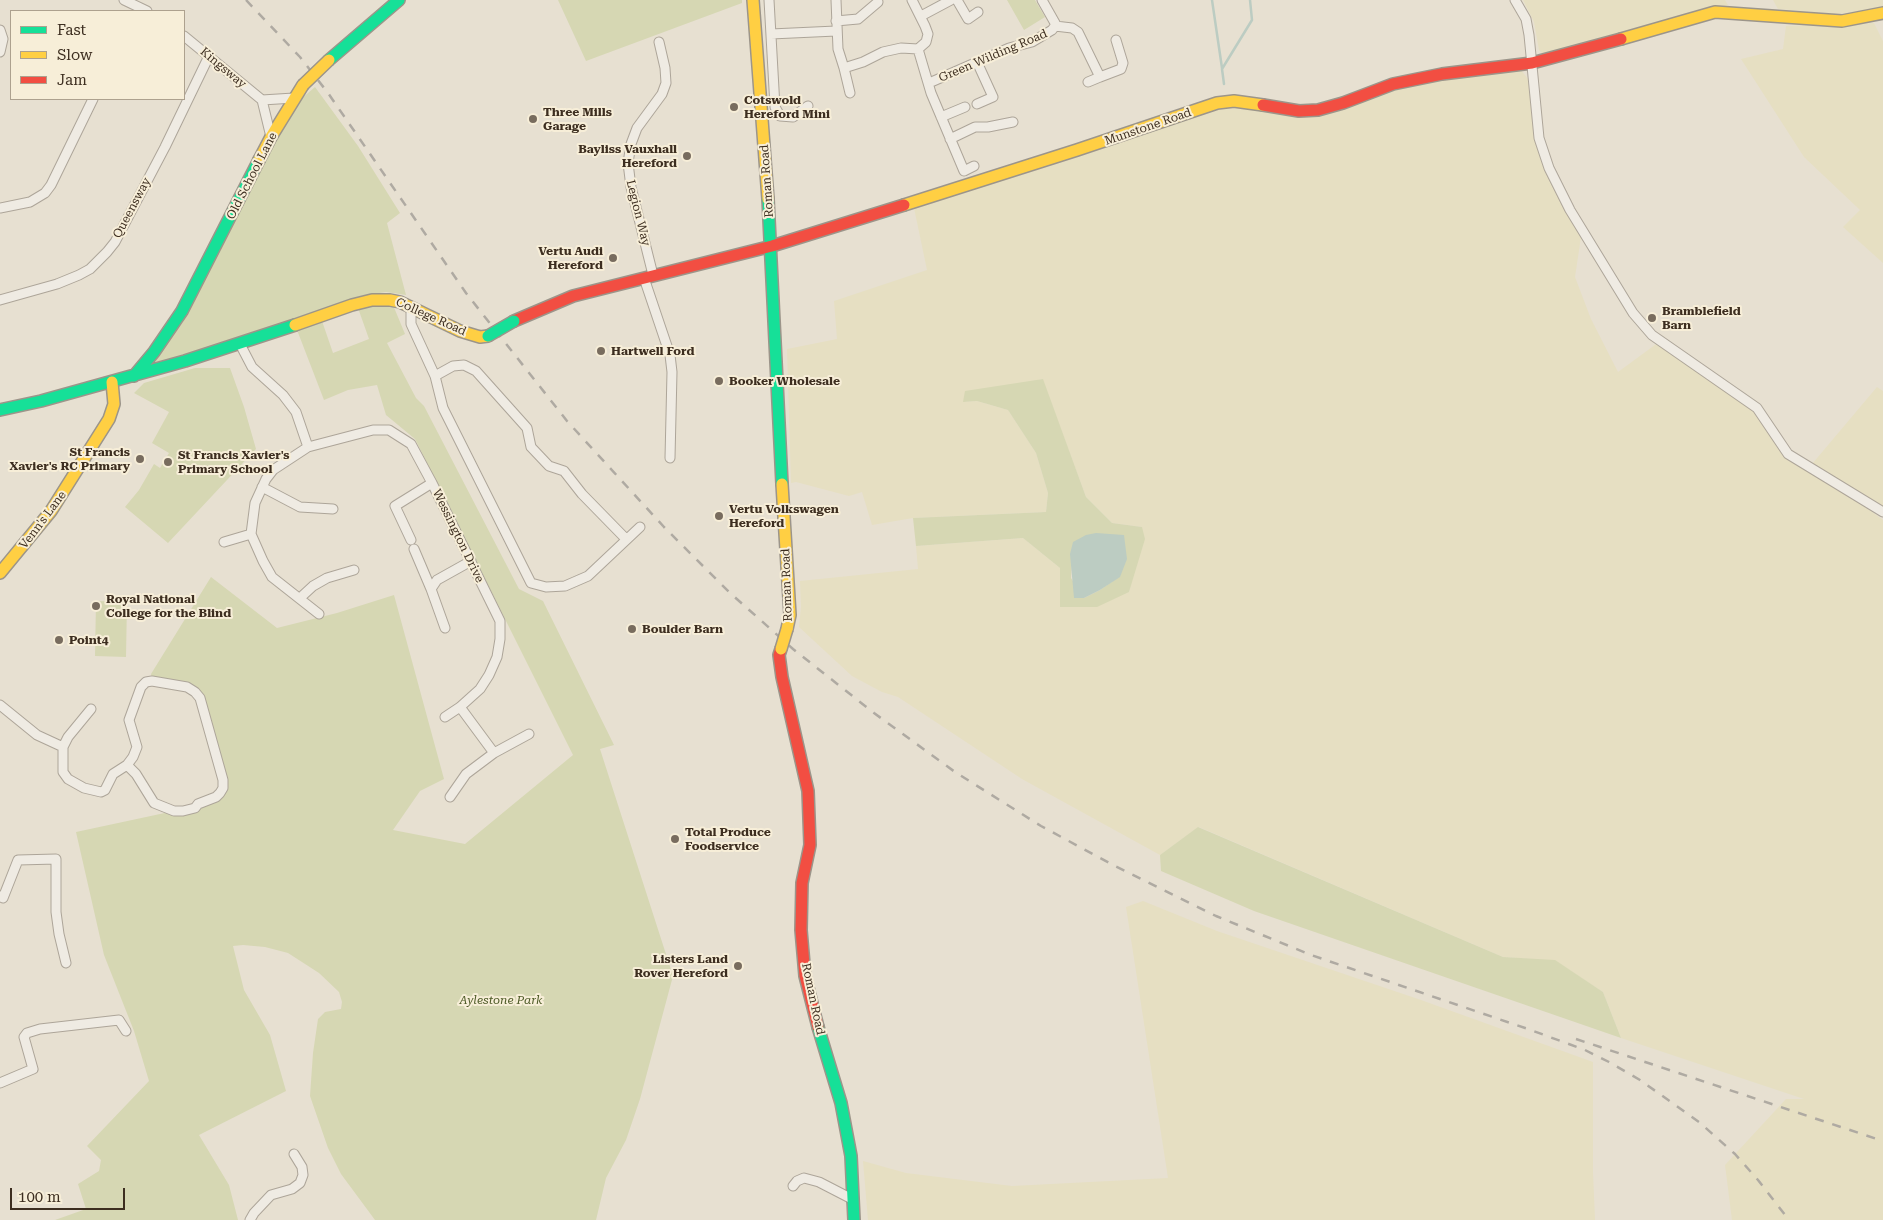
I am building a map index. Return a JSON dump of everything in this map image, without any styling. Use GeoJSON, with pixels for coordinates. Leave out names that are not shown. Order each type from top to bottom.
{"type":"FeatureCollection","features":[{"type":"Feature","properties":{"kind":"street"},"geometry":{"type":"LineString","coordinates":[[124,0],[145,10]]}},
{"type":"Feature","properties":{"kind":"street","name":"Old School Lane"},"geometry":{"type":"LineString","coordinates":[[134,376],[154,352],[182,311],[271,137],[303,85],[399,0]]}},
{"type":"Feature","properties":{"kind":"street","name":"Roman Road"},"geometry":{"type":"LineString","coordinates":[[753,0],[772,246],[779,426],[789,605],[787,629],[780,654],[782,677],[808,791],[810,845],[802,883],[801,930],[805,976],[815,1018],[841,1103],[851,1156],[854,1220]]}},
{"type":"Feature","properties":{"kind":"street"},"geometry":{"type":"LineString","coordinates":[[769,0],[775,107],[780,116],[793,117],[808,106]]}},
{"type":"Feature","properties":{"kind":"street"},"geometry":{"type":"LineString","coordinates":[[836,0],[838,49],[850,93]]}},
{"type":"Feature","properties":{"kind":"street"},"geometry":{"type":"LineString","coordinates":[[844,68],[892,49],[918,49],[926,42],[928,34],[912,0]]}},
{"type":"Feature","properties":{"kind":"street"},"geometry":{"type":"LineString","coordinates":[[921,16],[951,0]]}},
{"type":"Feature","properties":{"kind":"street"},"geometry":{"type":"LineString","coordinates":[[957,0],[968,19],[978,12]]}},
{"type":"Feature","properties":{"kind":"street","name":"Green Wilding Road"},"geometry":{"type":"LineString","coordinates":[[929,83],[1009,48],[1032,42],[1052,30],[1055,26],[1042,0]]}},
{"type":"Feature","properties":{"kind":"street"},"geometry":{"type":"LineString","coordinates":[[1515,0],[1526,19],[1530,36],[1539,138],[1549,168],[1593,251],[1639,320],[1652,336],[1757,408],[1788,454],[1883,512]]}},
{"type":"Feature","properties":{"kind":"street"},"geometry":{"type":"LineString","coordinates":[[771,34],[836,26],[858,19],[878,2]]}},
{"type":"Feature","properties":{"kind":"street","name":"Munstone Road"},"geometry":{"type":"LineString","coordinates":[[772,246],[1077,150],[1217,103],[1234,101],[1300,111],[1318,110],[1343,103],[1393,84],[1442,74],[1532,63],[1715,12],[1842,21],[1883,13]]}},
{"type":"Feature","properties":{"kind":"street"},"geometry":{"type":"LineString","coordinates":[[1055,26],[1072,28],[1078,32],[1100,77]]}},
{"type":"Feature","properties":{"kind":"street"},"geometry":{"type":"LineString","coordinates":[[0,30],[7,43],[0,52]]}},
{"type":"Feature","properties":{"kind":"street","name":"Kingsway"},"geometry":{"type":"LineString","coordinates":[[185,37],[262,100]]}},
{"type":"Feature","properties":{"kind":"street"},"geometry":{"type":"LineString","coordinates":[[1088,82],[1121,69],[1124,63],[1116,40]]}},
{"type":"Feature","properties":{"kind":"street","name":"Legion Way"},"geometry":{"type":"LineString","coordinates":[[659,42],[665,68],[666,83],[662,94],[637,128],[631,144],[628,163],[649,276],[670,355],[672,372],[670,458]]}},
{"type":"Feature","properties":{"kind":"street"},"geometry":{"type":"LineString","coordinates":[[918,49],[924,73],[950,139],[960,173],[974,166]]}},
{"type":"Feature","properties":{"kind":"street","name":"Queensway"},"geometry":{"type":"LineString","coordinates":[[0,300],[79,276],[90,269],[107,252],[115,242],[165,147],[209,56]]}},
{"type":"Feature","properties":{"kind":"street"},"geometry":{"type":"LineString","coordinates":[[976,104],[993,97],[977,62]]}},
{"type":"Feature","properties":{"kind":"street"},"geometry":{"type":"LineString","coordinates":[[271,137],[262,100],[294,98]]}},
{"type":"Feature","properties":{"kind":"street"},"geometry":{"type":"LineString","coordinates":[[0,208],[30,202],[45,193],[51,185],[93,100]]}},
{"type":"Feature","properties":{"kind":"street"},"geometry":{"type":"LineString","coordinates":[[941,117],[965,107]]}},
{"type":"Feature","properties":{"kind":"street"},"geometry":{"type":"LineString","coordinates":[[950,139],[975,127],[988,128],[1013,122]]}},
{"type":"Feature","properties":{"kind":"street","name":"College Road"},"geometry":{"type":"LineString","coordinates":[[0,410],[134,376],[240,344],[358,303],[372,300],[390,300],[411,306],[460,330],[480,337],[488,336],[514,321],[573,296],[772,246]]}},
{"type":"Feature","properties":{"kind":"street"},"geometry":{"type":"LineString","coordinates":[[411,306],[410,324],[435,376],[443,408],[531,584],[546,587],[565,586],[588,576],[640,527]]}},
{"type":"Feature","properties":{"kind":"street"},"geometry":{"type":"LineString","coordinates":[[240,344],[252,367],[283,396],[296,412],[308,447]]}},
{"type":"Feature","properties":{"kind":"street"},"geometry":{"type":"LineString","coordinates":[[435,376],[453,366],[464,365],[476,371],[527,428],[532,447],[537,453],[549,466],[564,471],[582,494],[626,540]]}},
{"type":"Feature","properties":{"kind":"street","name":"Venn's Lane"},"geometry":{"type":"LineString","coordinates":[[0,573],[51,511],[109,419],[114,404],[112,382]]}},
{"type":"Feature","properties":{"kind":"street","name":"Wessington Drive"},"geometry":{"type":"LineString","coordinates":[[251,534],[255,503],[262,487],[273,470],[308,447],[373,430],[389,430],[411,444],[500,622],[497,656],[489,675],[480,689],[445,718]]}},
{"type":"Feature","properties":{"kind":"street"},"geometry":{"type":"LineString","coordinates":[[432,483],[395,506],[431,589],[445,628]]}},
{"type":"Feature","properties":{"kind":"street"},"geometry":{"type":"LineString","coordinates":[[262,487],[300,507],[333,509]]}},
{"type":"Feature","properties":{"kind":"street"},"geometry":{"type":"LineString","coordinates":[[224,542],[251,534],[262,561],[272,576],[319,614]]}},
{"type":"Feature","properties":{"kind":"street"},"geometry":{"type":"LineString","coordinates":[[431,589],[437,580],[471,561]]}},
{"type":"Feature","properties":{"kind":"street"},"geometry":{"type":"LineString","coordinates":[[300,598],[313,586],[327,578],[354,570]]}},
{"type":"Feature","properties":{"kind":"street"},"geometry":{"type":"LineString","coordinates":[[91,709],[68,737],[63,747],[63,772],[68,779],[84,788],[97,792],[105,790],[113,774],[127,765],[133,758],[137,747],[130,720],[141,687],[146,682],[152,681],[187,687],[200,698],[223,780],[223,788],[216,797],[198,804],[195,808],[174,811],[154,804],[136,774],[127,765]]}},
{"type":"Feature","properties":{"kind":"street"},"geometry":{"type":"LineString","coordinates":[[0,704],[37,735],[63,747]]}},
{"type":"Feature","properties":{"kind":"street"},"geometry":{"type":"LineString","coordinates":[[460,707],[494,753]]}},
{"type":"Feature","properties":{"kind":"street"},"geometry":{"type":"LineString","coordinates":[[450,797],[466,774],[494,753],[528,734]]}},
{"type":"Feature","properties":{"kind":"street"},"geometry":{"type":"LineString","coordinates":[[1,900],[18,860],[56,859],[56,912],[66,963]]}},
{"type":"Feature","properties":{"kind":"street"},"geometry":{"type":"LineString","coordinates":[[0,1083],[33,1069],[24,1037],[27,1033],[119,1020],[126,1031]]}},
{"type":"Feature","properties":{"kind":"street"},"geometry":{"type":"LineString","coordinates":[[250,1220],[271,1195],[292,1189],[300,1183],[303,1175],[302,1168],[294,1154]]}},
{"type":"Feature","properties":{"kind":"street"},"geometry":{"type":"LineString","coordinates":[[793,1186],[797,1181],[804,1178],[820,1182],[852,1199]]}},
{"type":"Feature","properties":{"kind":"shaded area"},"geometry":{"type":"Polygon","coordinates":[[[1523,0],[1725,0],[1728,5],[1545,56],[1539,50],[1534,22],[1523,0]]]}},
{"type":"Feature","properties":{"kind":"shaded area"},"geometry":{"type":"Polygon","coordinates":[[[1773,0],[1883,0],[1883,8],[1838,14],[1778,9],[1773,0]]]}},
{"type":"Feature","properties":{"kind":"shaded area"},"geometry":{"type":"Polygon","coordinates":[[[1874,23],[1883,41],[1883,263],[1843,227],[1860,210],[1804,157],[1741,59],[1783,49],[1786,26],[1874,23]]]}},
{"type":"Feature","properties":{"kind":"shaded area"},"geometry":{"type":"Polygon","coordinates":[[[1521,70],[1528,79],[1536,142],[1548,174],[1581,237],[1575,277],[1591,319],[1618,372],[1659,342],[1749,404],[1799,466],[1848,494],[1883,520],[1883,1220],[1732,1220],[1725,1165],[1786,1099],[1804,1099],[1621,1038],[1603,992],[1555,961],[1503,957],[1199,827],[1160,855],[1022,779],[898,697],[882,692],[852,676],[799,627],[801,607],[800,581],[918,569],[916,546],[1023,538],[1060,568],[1060,607],[1129,592],[1142,527],[1112,523],[1086,497],[1042,379],[963,402],[977,401],[1008,410],[1036,453],[1048,493],[1046,512],[913,518],[872,525],[862,492],[849,496],[796,482],[791,483],[787,349],[837,339],[834,301],[927,270],[914,208],[1071,159],[1219,109],[1235,106],[1331,112],[1372,99],[1401,87],[1451,77],[1521,70]]]}},
{"type":"Feature","properties":{"kind":"shaded area"},"geometry":{"type":"Polygon","coordinates":[[[1877,387],[1883,391],[1883,510],[1812,464],[1877,387]]]}},
{"type":"Feature","properties":{"kind":"shaded area"},"geometry":{"type":"Polygon","coordinates":[[[1096,533],[1124,535],[1127,559],[1120,577],[1084,598],[1074,598],[1070,554],[1073,542],[1086,535],[1096,533]]]}},
{"type":"Feature","properties":{"kind":"shaded area"},"geometry":{"type":"Polygon","coordinates":[[[1143,901],[1217,931],[1421,1000],[1593,1062],[1595,1220],[868,1220],[863,1161],[906,1173],[1012,1186],[1168,1178],[1126,907],[1143,901]]]}},
{"type":"Feature","properties":{"kind":"green space"},"geometry":{"type":"Polygon","coordinates":[[[558,0],[742,0],[742,3],[586,61],[558,0]]]}},
{"type":"Feature","properties":{"kind":"green space"},"geometry":{"type":"Polygon","coordinates":[[[1007,0],[1035,0],[1045,17],[1024,30],[1007,0]]]}},
{"type":"Feature","properties":{"kind":"green space"},"geometry":{"type":"Polygon","coordinates":[[[315,87],[358,146],[400,213],[387,223],[406,295],[386,292],[361,296],[239,340],[154,367],[153,361],[182,323],[275,140],[301,99],[315,87]]]}},
{"type":"Feature","properties":{"kind":"green space","name":"Aylestone Park"},"geometry":{"type":"Polygon","coordinates":[[[393,305],[405,334],[387,343],[416,398],[424,406],[519,589],[543,601],[614,745],[600,749],[673,976],[640,1099],[626,1140],[606,1178],[596,1220],[375,1220],[341,1174],[328,1148],[310,1096],[318,1019],[325,1012],[341,1009],[342,1002],[339,992],[319,973],[288,953],[265,947],[233,946],[244,990],[270,1035],[286,1091],[199,1135],[229,1185],[238,1220],[55,1220],[86,1209],[78,1184],[99,1171],[101,1160],[87,1146],[149,1081],[134,1031],[104,955],[76,832],[174,811],[189,810],[223,788],[195,692],[152,681],[151,674],[211,577],[277,628],[337,613],[394,595],[444,779],[420,791],[393,830],[465,844],[573,755],[415,439],[386,415],[377,385],[348,390],[324,400],[297,330],[322,321],[333,353],[369,339],[358,308],[393,305]]]}},
{"type":"Feature","properties":{"kind":"green space","name":"St Francis Xavier's Primary School"},"geometry":{"type":"Polygon","coordinates":[[[195,368],[230,368],[256,449],[168,543],[125,507],[139,490],[154,464],[160,468],[169,453],[152,443],[169,412],[134,393],[144,383],[195,368]]]}},
{"type":"Feature","properties":{"kind":"green space"},"geometry":{"type":"Polygon","coordinates":[[[1043,379],[1086,497],[1112,523],[1142,527],[1145,539],[1129,592],[1097,607],[1060,607],[1060,568],[1023,538],[916,546],[913,518],[1046,512],[1048,493],[1036,453],[1008,410],[977,401],[963,402],[965,391],[1043,379]],[[1072,562],[1071,578],[1084,598],[1100,590],[1120,576],[1072,562]]]}},
{"type":"Feature","properties":{"kind":"green space"},"geometry":{"type":"Polygon","coordinates":[[[96,601],[127,602],[126,657],[95,656],[96,601]]]}},
{"type":"Feature","properties":{"kind":"green space"},"geometry":{"type":"Polygon","coordinates":[[[1198,827],[1503,957],[1555,960],[1603,992],[1621,1038],[1254,911],[1161,871],[1160,855],[1198,827]]]}},
{"type":"Feature","properties":{"kind":"waterway"},"geometry":{"type":"LineString","coordinates":[[1212,0],[1222,68]]}},
{"type":"Feature","properties":{"kind":"waterway"},"geometry":{"type":"LineString","coordinates":[[1224,84],[1222,69],[1252,20],[1250,0]]}},
{"type":"Feature","properties":{"kind":"railway"},"geometry":{"type":"LineString","coordinates":[[246,0],[300,57],[328,93],[466,293],[567,421],[664,527],[729,592],[793,649],[874,713],[955,772],[1041,826],[1113,865],[1216,916],[1311,955],[1528,1029],[1585,1050],[1609,1062],[1640,1080],[1699,1122],[1735,1154],[1789,1220]]}},
{"type":"Feature","properties":{"kind":"railway"},"geometry":{"type":"LineString","coordinates":[[1576,1039],[1883,1141]]}},
{"type":"Feature","properties":{"kind":"traffic: fast"},"geometry":{"type":"LineString","coordinates":[[329,60],[399,0]]}},
{"type":"Feature","properties":{"kind":"traffic: fast"},"geometry":{"type":"LineString","coordinates":[[134,376],[154,352],[182,311],[259,160]]}},
{"type":"Feature","properties":{"kind":"traffic: fast"},"geometry":{"type":"LineString","coordinates":[[768,199],[782,484]]}},
{"type":"Feature","properties":{"kind":"traffic: fast"},"geometry":{"type":"LineString","coordinates":[[488,336],[514,321]]}},
{"type":"Feature","properties":{"kind":"traffic: fast"},"geometry":{"type":"LineString","coordinates":[[0,410],[41,401],[185,361],[295,325]]}},
{"type":"Feature","properties":{"kind":"traffic: fast"},"geometry":{"type":"LineString","coordinates":[[818,1027],[841,1103],[851,1156],[854,1220]]}},
{"type":"Feature","properties":{"kind":"traffic: slow"},"geometry":{"type":"LineString","coordinates":[[753,0],[768,199]]}},
{"type":"Feature","properties":{"kind":"traffic: slow"},"geometry":{"type":"LineString","coordinates":[[1621,39],[1715,12],[1842,21],[1883,13]]}},
{"type":"Feature","properties":{"kind":"traffic: slow"},"geometry":{"type":"LineString","coordinates":[[303,85],[329,60]]}},
{"type":"Feature","properties":{"kind":"traffic: slow"},"geometry":{"type":"LineString","coordinates":[[259,160],[303,85]]}},
{"type":"Feature","properties":{"kind":"traffic: slow"},"geometry":{"type":"LineString","coordinates":[[904,205],[1217,103],[1234,101],[1263,105]]}},
{"type":"Feature","properties":{"kind":"traffic: slow"},"geometry":{"type":"LineString","coordinates":[[295,325],[352,305],[372,300],[390,300],[400,302],[460,331],[480,337],[488,336]]}},
{"type":"Feature","properties":{"kind":"traffic: slow"},"geometry":{"type":"LineString","coordinates":[[0,573],[51,511],[109,419],[114,404],[112,382]]}},
{"type":"Feature","properties":{"kind":"traffic: slow"},"geometry":{"type":"LineString","coordinates":[[782,484],[790,615],[787,629]]}},
{"type":"Feature","properties":{"kind":"traffic: slow"},"geometry":{"type":"LineString","coordinates":[[781,649],[787,629]]}},
{"type":"Feature","properties":{"kind":"traffic: jam"},"geometry":{"type":"LineString","coordinates":[[1263,105],[1299,111],[1318,110],[1343,103],[1393,84],[1442,74],[1532,63],[1621,39]]}},
{"type":"Feature","properties":{"kind":"traffic: jam"},"geometry":{"type":"LineString","coordinates":[[514,321],[573,296],[772,246],[904,205]]}},
{"type":"Feature","properties":{"kind":"traffic: jam"},"geometry":{"type":"LineString","coordinates":[[781,649],[779,655],[782,677],[808,791],[810,845],[802,883],[801,930],[805,976],[818,1027]]}},
{"type":"Feature","properties":{"kind":"place","name":"Cotswold Hereford Mini"},"geometry":{"type":"Point","coordinates":[734,107]}},
{"type":"Feature","properties":{"kind":"place","name":"Three Mills Garage"},"geometry":{"type":"Point","coordinates":[533,119]}},
{"type":"Feature","properties":{"kind":"place","name":"Bayliss Vauxhall Hereford"},"geometry":{"type":"Point","coordinates":[687,156]}},
{"type":"Feature","properties":{"kind":"place","name":"Vertu Audi Hereford"},"geometry":{"type":"Point","coordinates":[613,258]}},
{"type":"Feature","properties":{"kind":"place","name":"Bramblefield Barn"},"geometry":{"type":"Point","coordinates":[1652,318]}},
{"type":"Feature","properties":{"kind":"place","name":"Hartwell Ford"},"geometry":{"type":"Point","coordinates":[601,351]}},
{"type":"Feature","properties":{"kind":"place","name":"Booker Wholesale"},"geometry":{"type":"Point","coordinates":[719,381]}},
{"type":"Feature","properties":{"kind":"place","name":"St Francis Xavier's RC Primary"},"geometry":{"type":"Point","coordinates":[140,459]}},
{"type":"Feature","properties":{"kind":"place","name":"St Francis Xavier's Primary School"},"geometry":{"type":"Point","coordinates":[168,462]}},
{"type":"Feature","properties":{"kind":"place","name":"Vertu Volkswagen Hereford"},"geometry":{"type":"Point","coordinates":[719,516]}},
{"type":"Feature","properties":{"kind":"place","name":"Royal National College for the Blind"},"geometry":{"type":"Point","coordinates":[96,606]}},
{"type":"Feature","properties":{"kind":"place","name":"Boulder Barn"},"geometry":{"type":"Point","coordinates":[632,629]}},
{"type":"Feature","properties":{"kind":"place","name":"Point4"},"geometry":{"type":"Point","coordinates":[59,640]}},
{"type":"Feature","properties":{"kind":"place","name":"Total Produce Foodservice"},"geometry":{"type":"Point","coordinates":[675,839]}},
{"type":"Feature","properties":{"kind":"place","name":"Listers Land Rover Hereford"},"geometry":{"type":"Point","coordinates":[738,966]}}]}
